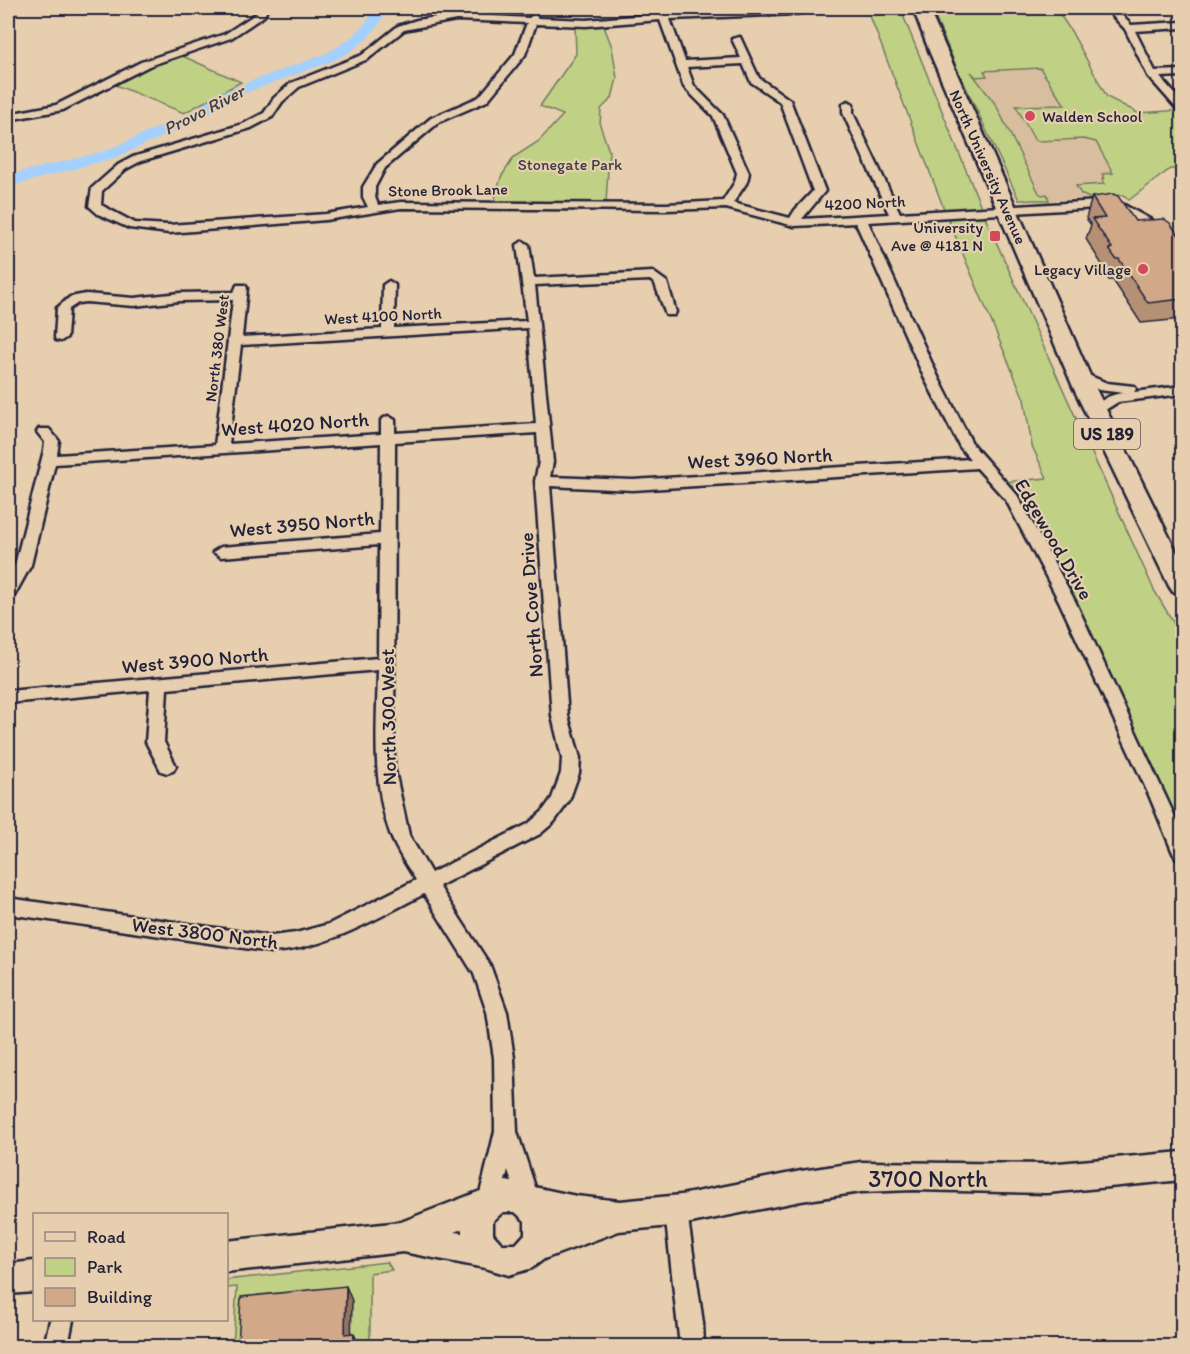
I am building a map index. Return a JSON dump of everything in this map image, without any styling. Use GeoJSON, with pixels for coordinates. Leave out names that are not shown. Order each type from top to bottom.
{"type":"FeatureCollection","features":[{"type":"Feature","properties":{"kind":"highway","name":"North University Avenue"},"geometry":{"type":"LineString","coordinates":[[920,8],[1081,376],[1142,509],[1182,586]]}},
{"type":"Feature","properties":{"kind":"main road","name":"3700 North"},"geometry":{"type":"LineString","coordinates":[[618,1216],[676,1212],[817,1182],[863,1177],[905,1175],[1003,1179],[1105,1175],[1182,1167]]}},
{"type":"Feature","properties":{"kind":"main road"},"geometry":{"type":"LineString","coordinates":[[487,1253],[480,1243],[477,1231],[479,1218],[486,1207],[495,1200],[507,1196],[520,1197],[530,1202],[618,1216]]}},
{"type":"Feature","properties":{"kind":"main road"},"geometry":{"type":"LineString","coordinates":[[530,1202],[538,1213],[542,1225],[540,1237],[534,1248]]}},
{"type":"Feature","properties":{"kind":"main road"},"geometry":{"type":"LineString","coordinates":[[228,1257],[403,1237],[428,1225],[486,1207]]}},
{"type":"Feature","properties":{"kind":"main road"},"geometry":{"type":"LineString","coordinates":[[403,1237],[429,1245],[450,1245],[487,1253],[498,1259],[511,1260],[523,1257],[534,1248],[618,1216]]}},
{"type":"Feature","properties":{"kind":"main road"},"geometry":{"type":"LineString","coordinates":[[8,1279],[33,1276]]}},
{"type":"Feature","properties":{"kind":"street"},"geometry":{"type":"LineString","coordinates":[[8,15],[13,8]]}},
{"type":"Feature","properties":{"kind":"street"},"geometry":{"type":"LineString","coordinates":[[8,117],[59,108],[145,64],[228,36],[261,14],[263,8]]}},
{"type":"Feature","properties":{"kind":"street"},"geometry":{"type":"LineString","coordinates":[[750,12],[796,8]]}},
{"type":"Feature","properties":{"kind":"street"},"geometry":{"type":"LineString","coordinates":[[374,208],[369,197],[369,187],[381,166],[435,120],[483,99],[520,55],[533,19],[586,23],[663,12],[695,16],[694,12],[698,9],[710,9],[717,13],[797,11],[808,8]]}},
{"type":"Feature","properties":{"kind":"street"},"geometry":{"type":"LineString","coordinates":[[1110,8],[1129,28],[1152,74],[1182,108]]}},
{"type":"Feature","properties":{"kind":"street"},"geometry":{"type":"LineString","coordinates":[[663,12],[689,87],[721,122],[743,173],[741,182],[726,205]]}},
{"type":"Feature","properties":{"kind":"street","name":"Stone Brook Lane"},"geometry":{"type":"LineString","coordinates":[[533,19],[456,17],[401,28],[365,57],[295,85],[278,100],[268,115],[258,121],[137,159],[122,167],[96,190],[95,206],[102,212],[133,226],[169,229],[326,217],[401,205],[726,205]]}},
{"type":"Feature","properties":{"kind":"street"},"geometry":{"type":"LineString","coordinates":[[1129,28],[1182,25]]}},
{"type":"Feature","properties":{"kind":"street"},"geometry":{"type":"LineString","coordinates":[[737,39],[754,80],[785,100],[819,191],[799,212],[794,223]]}},
{"type":"Feature","properties":{"kind":"street"},"geometry":{"type":"LineString","coordinates":[[681,64],[747,62]]}},
{"type":"Feature","properties":{"kind":"street"},"geometry":{"type":"LineString","coordinates":[[1152,74],[1182,72]]}},
{"type":"Feature","properties":{"kind":"street"},"geometry":{"type":"LineString","coordinates":[[848,104],[848,113],[897,218]]}},
{"type":"Feature","properties":{"kind":"street","name":"4200 North"},"geometry":{"type":"LineString","coordinates":[[726,205],[794,223],[1115,203],[1182,242]]}},
{"type":"Feature","properties":{"kind":"street","name":"Edgewood Drive"},"geometry":{"type":"LineString","coordinates":[[861,220],[931,377],[968,447],[1012,498],[1067,601],[1147,771],[1182,853]]}},
{"type":"Feature","properties":{"kind":"street","name":"North Cove Drive"},"geometry":{"type":"LineString","coordinates":[[427,883],[534,829],[548,817],[566,789],[571,758],[561,716],[542,481],[546,462],[534,324],[523,245]]}},
{"type":"Feature","properties":{"kind":"street"},"geometry":{"type":"LineString","coordinates":[[528,282],[654,276],[661,282],[670,312]]}},
{"type":"Feature","properties":{"kind":"street"},"geometry":{"type":"LineString","coordinates":[[388,332],[389,285]]}},
{"type":"Feature","properties":{"kind":"street","name":"North 380 West"},"geometry":{"type":"LineString","coordinates":[[61,337],[63,308],[81,298],[134,302],[240,292],[222,448]]}},
{"type":"Feature","properties":{"kind":"street","name":"West 4100 North"},"geometry":{"type":"LineString","coordinates":[[235,341],[534,324]]}},
{"type":"Feature","properties":{"kind":"street"},"geometry":{"type":"LineString","coordinates":[[1081,376],[1110,389],[1151,392]]}},
{"type":"Feature","properties":{"kind":"street"},"geometry":{"type":"LineString","coordinates":[[1097,411],[1114,398],[1182,390]]}},
{"type":"Feature","properties":{"kind":"street","name":"North 300 West"},"geometry":{"type":"LineString","coordinates":[[388,420],[385,766],[400,836],[483,971],[497,1012],[504,1058],[506,1131],[486,1207]]}},
{"type":"Feature","properties":{"kind":"street","name":"West 4020 North"},"geometry":{"type":"LineString","coordinates":[[48,459],[543,428]]}},
{"type":"Feature","properties":{"kind":"street"},"geometry":{"type":"LineString","coordinates":[[8,592],[22,565],[48,459],[52,441],[44,432]]}},
{"type":"Feature","properties":{"kind":"street","name":"West 3960 North"},"geometry":{"type":"LineString","coordinates":[[542,481],[633,485],[980,463]]}},
{"type":"Feature","properties":{"kind":"street","name":"West 3950 North"},"geometry":{"type":"LineString","coordinates":[[221,552],[387,539]]}},
{"type":"Feature","properties":{"kind":"street","name":"West 3900 North"},"geometry":{"type":"LineString","coordinates":[[8,697],[387,663]]}},
{"type":"Feature","properties":{"kind":"street"},"geometry":{"type":"LineString","coordinates":[[159,684],[155,742],[167,766]]}},
{"type":"Feature","properties":{"kind":"street","name":"West 3800 North"},"geometry":{"type":"LineString","coordinates":[[8,906],[271,944],[311,939],[335,930],[427,883]]}},
{"type":"Feature","properties":{"kind":"street","name":"North 300 West"},"geometry":{"type":"LineString","coordinates":[[506,1131],[530,1202]]}},
{"type":"Feature","properties":{"kind":"street"},"geometry":{"type":"LineString","coordinates":[[676,1212],[692,1323],[692,1347]]}},
{"type":"Feature","properties":{"kind":"street"},"geometry":{"type":"LineString","coordinates":[[56,1347],[62,1321]]}},
{"type":"Feature","properties":{"kind":"shaded area","name":"Walden School"},"geometry":{"type":"Polygon","coordinates":[[[1017,32],[1090,116],[1124,196],[1040,201],[970,72],[1017,32]]]}},
{"type":"Feature","properties":{"kind":"green space"},"geometry":{"type":"Polygon","coordinates":[[[867,8],[900,8],[988,224],[1154,590],[1182,637],[1182,832],[1112,677],[1037,524],[1003,482],[1047,478],[1032,446],[1024,399],[944,209],[867,8]]]}},
{"type":"Feature","properties":{"kind":"green space"},"geometry":{"type":"Polygon","coordinates":[[[931,8],[1044,8],[1058,12],[1107,97],[1138,113],[1182,110],[1182,169],[1170,169],[1129,200],[1124,195],[1089,198],[1081,194],[1076,186],[1104,184],[1102,174],[1113,173],[1096,142],[1084,139],[1038,141],[1034,139],[1016,106],[1065,105],[1040,68],[984,71],[987,76],[976,77],[971,72],[996,105],[1039,193],[1047,194],[1049,200],[1019,200],[931,8]]]}},
{"type":"Feature","properties":{"kind":"green space","name":"Stonegate Park"},"geometry":{"type":"Polygon","coordinates":[[[603,24],[612,47],[617,78],[612,98],[601,109],[600,125],[609,151],[606,203],[494,202],[501,177],[514,157],[539,141],[563,115],[540,106],[576,54],[575,25],[603,24]]]}},
{"type":"Feature","properties":{"kind":"green space"},"geometry":{"type":"Polygon","coordinates":[[[178,54],[241,82],[184,113],[113,84],[178,54]]]}},
{"type":"Feature","properties":{"kind":"green space"},"geometry":{"type":"Polygon","coordinates":[[[387,1262],[392,1270],[370,1273],[370,1346],[233,1346],[237,1287],[228,1288],[228,1280],[387,1262]]]}},
{"type":"Feature","properties":{"kind":"building"},"geometry":{"type":"Polygon","coordinates":[[[1113,194],[1118,196],[1135,221],[1164,219],[1170,223],[1182,240],[1182,299],[1148,303],[1119,259],[1116,259],[1109,249],[1112,248],[1092,219],[1105,218],[1092,197],[1113,194]]]}},
{"type":"Feature","properties":{"kind":"building"},"geometry":{"type":"Polygon","coordinates":[[[346,1286],[345,1334],[354,1333],[353,1347],[230,1347],[238,1344],[241,1297],[346,1286]]]}},
{"type":"Feature","properties":{"kind":"waterway","name":"Provo River"},"geometry":{"type":"LineString","coordinates":[[8,182],[19,177],[111,154],[196,116],[224,96],[330,57],[345,49],[373,26],[381,8]]}},
{"type":"Feature","properties":{"kind":"place","name":"Walden School"},"geometry":{"type":"Point","coordinates":[1030,116]}},
{"type":"Feature","properties":{"kind":"place","name":"University Ave @ 4181 N"},"geometry":{"type":"Point","coordinates":[995,236]}},
{"type":"Feature","properties":{"kind":"place","name":"Legacy Village"},"geometry":{"type":"Point","coordinates":[1143,269]}}]}
